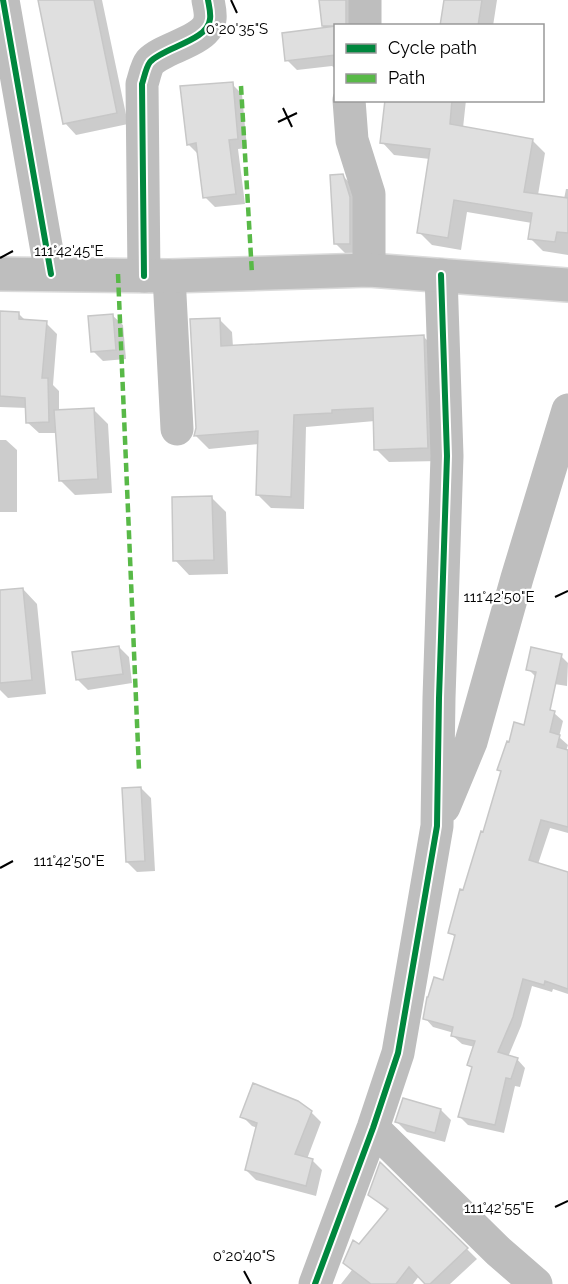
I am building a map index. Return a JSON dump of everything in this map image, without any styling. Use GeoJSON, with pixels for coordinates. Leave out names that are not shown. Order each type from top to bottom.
{"type":"FeatureCollection","features":[{"type":"Feature","properties":{"kind":"main road"},"geometry":{"type":"LineString","coordinates":[[3,0],[51,274]]}},
{"type":"Feature","properties":{"kind":"main road"},"geometry":{"type":"LineString","coordinates":[[177,429],[157,276],[142,84],[149,63],[204,31],[210,21],[208,0]]}},
{"type":"Feature","properties":{"kind":"main road"},"geometry":{"type":"LineString","coordinates":[[364,0],[365,24]]}},
{"type":"Feature","properties":{"kind":"main road"},"geometry":{"type":"LineString","coordinates":[[349,102],[352,140],[369,194],[369,270]]}},
{"type":"Feature","properties":{"kind":"main road"},"geometry":{"type":"LineString","coordinates":[[0,274],[157,276],[369,270],[568,285]]}},
{"type":"Feature","properties":{"kind":"main road"},"geometry":{"type":"LineString","coordinates":[[315,1284],[373,1128],[398,1053],[437,825],[447,456],[441,275]]}},
{"type":"Feature","properties":{"kind":"main road"},"geometry":{"type":"LineString","coordinates":[[437,825],[471,742],[523,555],[568,410]]}},
{"type":"Feature","properties":{"kind":"main road"},"geometry":{"type":"LineString","coordinates":[[373,1128],[498,1251],[536,1284]]}},
{"type":"Feature","properties":{"kind":"building"},"geometry":{"type":"Polygon","coordinates":[[[38,0],[94,0],[117,113],[63,124],[38,0]]]}},
{"type":"Feature","properties":{"kind":"building"},"geometry":{"type":"Polygon","coordinates":[[[319,0],[346,0],[346,24],[322,26],[319,0]]]}},
{"type":"Feature","properties":{"kind":"building"},"geometry":{"type":"Polygon","coordinates":[[[444,0],[482,0],[478,24],[440,24],[444,0]]]}},
{"type":"Feature","properties":{"kind":"building"},"geometry":{"type":"Polygon","coordinates":[[[334,26],[334,55],[285,61],[282,33],[334,26]]]}},
{"type":"Feature","properties":{"kind":"building"},"geometry":{"type":"Polygon","coordinates":[[[233,82],[238,139],[229,140],[236,194],[203,198],[196,143],[187,145],[180,86],[233,82]]]}},
{"type":"Feature","properties":{"kind":"building"},"geometry":{"type":"Polygon","coordinates":[[[385,102],[452,102],[450,124],[533,139],[524,192],[568,198],[568,233],[557,232],[555,242],[528,239],[532,213],[454,200],[448,238],[417,233],[430,149],[380,143],[385,102]]]}},
{"type":"Feature","properties":{"kind":"building"},"geometry":{"type":"Polygon","coordinates":[[[343,174],[350,197],[350,244],[334,244],[330,175],[343,174]]]}},
{"type":"Feature","properties":{"kind":"building"},"geometry":{"type":"Polygon","coordinates":[[[0,311],[19,312],[19,319],[47,321],[42,378],[48,378],[49,422],[26,423],[25,398],[0,396],[0,311]]]}},
{"type":"Feature","properties":{"kind":"building"},"geometry":{"type":"Polygon","coordinates":[[[113,314],[116,350],[91,352],[88,316],[113,314]]]}},
{"type":"Feature","properties":{"kind":"building"},"geometry":{"type":"Polygon","coordinates":[[[220,318],[221,346],[424,335],[428,448],[374,450],[373,408],[294,415],[291,497],[256,495],[258,431],[194,436],[196,428],[190,319],[220,318]]]}},
{"type":"Feature","properties":{"kind":"building"},"geometry":{"type":"Polygon","coordinates":[[[94,408],[98,479],[59,481],[54,410],[94,408]]]}},
{"type":"Feature","properties":{"kind":"building"},"geometry":{"type":"Polygon","coordinates":[[[212,496],[214,560],[173,561],[172,497],[212,496]]]}},
{"type":"Feature","properties":{"kind":"building"},"geometry":{"type":"Polygon","coordinates":[[[23,588],[32,680],[0,683],[0,590],[23,588]]]}},
{"type":"Feature","properties":{"kind":"building"},"geometry":{"type":"Polygon","coordinates":[[[119,646],[123,674],[76,680],[72,652],[119,646]]]}},
{"type":"Feature","properties":{"kind":"building"},"geometry":{"type":"Polygon","coordinates":[[[531,647],[562,654],[550,710],[555,711],[550,732],[560,735],[557,747],[568,750],[568,827],[541,820],[529,860],[568,872],[568,989],[545,981],[544,985],[523,979],[513,1017],[498,1052],[518,1058],[511,1079],[506,1078],[495,1125],[458,1117],[472,1067],[467,1065],[475,1041],[451,1036],[453,1027],[423,1019],[434,977],[443,980],[455,935],[448,933],[460,889],[463,890],[481,831],[483,832],[501,771],[497,770],[507,741],[509,742],[514,722],[524,725],[536,672],[526,670],[531,647]]]}},
{"type":"Feature","properties":{"kind":"building"},"geometry":{"type":"Polygon","coordinates":[[[141,787],[145,861],[126,862],[122,788],[141,787]]]}},
{"type":"Feature","properties":{"kind":"building"},"geometry":{"type":"Polygon","coordinates":[[[253,1083],[298,1101],[312,1111],[295,1154],[313,1159],[306,1186],[245,1170],[257,1123],[240,1117],[253,1083]]]}},
{"type":"Feature","properties":{"kind":"building"},"geometry":{"type":"Polygon","coordinates":[[[403,1098],[441,1109],[435,1133],[395,1122],[403,1098]]]}},
{"type":"Feature","properties":{"kind":"building"},"geometry":{"type":"Polygon","coordinates":[[[380,1162],[468,1248],[430,1284],[425,1284],[409,1267],[396,1284],[371,1284],[343,1263],[353,1240],[359,1244],[388,1209],[368,1195],[380,1162]]]}},
{"type":"Feature","properties":{"kind":"marked path"},"geometry":{"type":"LineString","coordinates":[[241,86],[252,274]]}},
{"type":"Feature","properties":{"kind":"marked path"},"geometry":{"type":"LineString","coordinates":[[118,274],[139,770]]}},
{"type":"Feature","properties":{"kind":"cycle path"},"geometry":{"type":"LineString","coordinates":[[3,0],[51,274]]}},
{"type":"Feature","properties":{"kind":"cycle path"},"geometry":{"type":"LineString","coordinates":[[144,276],[142,84],[150,62],[194,38],[207,27],[210,17],[208,0]]}},
{"type":"Feature","properties":{"kind":"cycle path"},"geometry":{"type":"LineString","coordinates":[[315,1284],[373,1128],[398,1053],[437,826],[447,456],[441,275]]}}]}
